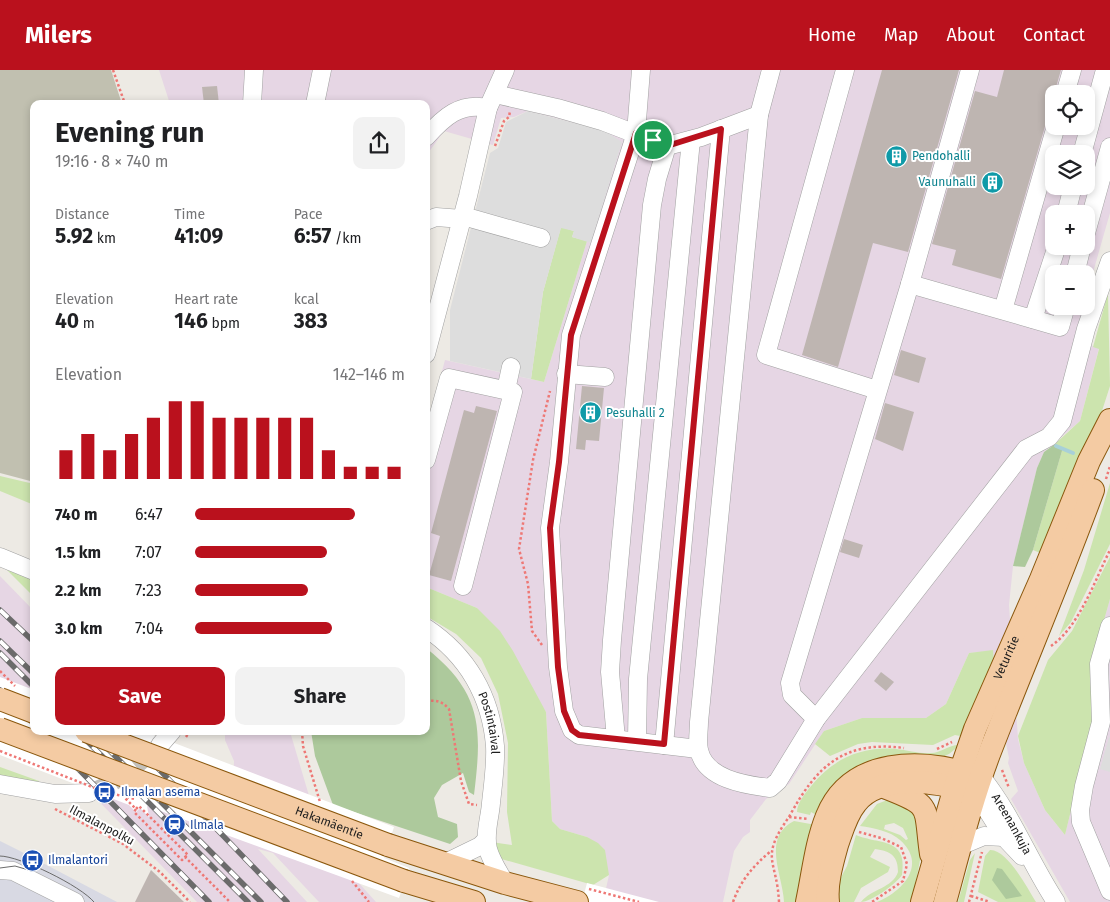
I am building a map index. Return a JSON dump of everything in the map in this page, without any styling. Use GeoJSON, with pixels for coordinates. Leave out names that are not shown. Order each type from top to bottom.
{"type":"FeatureCollection","features":[{"type":"Feature","properties":{"kind":"main road","name":"Veturitie"},"geometry":{"type":"LineString","coordinates":[[922,902],[932,861],[941,841],[957,779],[975,729],[1041,579],[1089,461],[1110,419]]}},
{"type":"Feature","properties":{"kind":"main road","name":"Veturitie"},"geometry":{"type":"LineString","coordinates":[[945,902],[979,786],[1102,466],[1110,419]]}},
{"type":"Feature","properties":{"kind":"main road"},"geometry":{"type":"LineString","coordinates":[[0,699],[30,710]]}},
{"type":"Feature","properties":{"kind":"main road"},"geometry":{"type":"LineString","coordinates":[[0,729],[404,882],[474,902]]}},
{"type":"Feature","properties":{"kind":"main road","name":"Hakamäentie"},"geometry":{"type":"LineString","coordinates":[[97,735],[443,864],[505,882],[581,895]]}},
{"type":"Feature","properties":{"kind":"main road"},"geometry":{"type":"LineString","coordinates":[[807,902],[828,815],[847,787],[872,770],[905,765],[979,786]]}},
{"type":"Feature","properties":{"kind":"main road"},"geometry":{"type":"LineString","coordinates":[[828,902],[828,883],[838,843],[849,813],[857,801],[868,792],[897,782],[957,779]]}},
{"type":"Feature","properties":{"kind":"main road"},"geometry":{"type":"LineString","coordinates":[[883,787],[910,796],[920,803],[927,815],[932,861]]}},
{"type":"Feature","properties":{"kind":"street"},"geometry":{"type":"LineString","coordinates":[[252,100],[254,70]]}},
{"type":"Feature","properties":{"kind":"street"},"geometry":{"type":"LineString","coordinates":[[316,100],[322,70]]}},
{"type":"Feature","properties":{"kind":"street"},"geometry":{"type":"LineString","coordinates":[[430,339],[480,142],[492,101],[506,70]]}},
{"type":"Feature","properties":{"kind":"street"},"geometry":{"type":"LineString","coordinates":[[641,70],[636,133],[571,335],[559,462],[550,528],[556,637],[563,702],[572,730],[579,735],[698,748]]}},
{"type":"Feature","properties":{"kind":"street"},"geometry":{"type":"LineString","coordinates":[[771,70],[759,115],[701,703],[698,748],[702,758],[712,771],[751,786],[770,788],[778,781],[816,719],[1026,449],[1049,437],[1056,430],[1067,406],[1086,330],[1110,263]]}},
{"type":"Feature","properties":{"kind":"street"},"geometry":{"type":"LineString","coordinates":[[845,70],[766,355],[877,390]]}},
{"type":"Feature","properties":{"kind":"street"},"geometry":{"type":"LineString","coordinates":[[816,719],[792,695],[790,683],[910,284],[970,70]]}},
{"type":"Feature","properties":{"kind":"street"},"geometry":{"type":"LineString","coordinates":[[1068,85],[1072,70]]}},
{"type":"Feature","properties":{"kind":"street"},"geometry":{"type":"LineString","coordinates":[[1084,145],[1105,70]]}},
{"type":"Feature","properties":{"kind":"street"},"geometry":{"type":"LineString","coordinates":[[430,132],[445,116],[454,111],[492,101],[557,108],[636,133],[667,146],[691,140],[759,115]]}},
{"type":"Feature","properties":{"kind":"street"},"geometry":{"type":"LineString","coordinates":[[664,744],[721,129]]}},
{"type":"Feature","properties":{"kind":"street"},"geometry":{"type":"LineString","coordinates":[[1003,310],[1053,135]]}},
{"type":"Feature","properties":{"kind":"street"},"geometry":{"type":"LineString","coordinates":[[637,741],[638,680],[691,140]]}},
{"type":"Feature","properties":{"kind":"street"},"geometry":{"type":"LineString","coordinates":[[616,739],[610,672],[612,640],[652,205],[657,179],[667,146]]}},
{"type":"Feature","properties":{"kind":"street"},"geometry":{"type":"LineString","coordinates":[[1094,205],[1110,147]]}},
{"type":"Feature","properties":{"kind":"street"},"geometry":{"type":"LineString","coordinates":[[430,219],[462,217],[542,238]]}},
{"type":"Feature","properties":{"kind":"street"},"geometry":{"type":"LineString","coordinates":[[1033,319],[1054,255]]}},
{"type":"Feature","properties":{"kind":"street"},"geometry":{"type":"LineString","coordinates":[[910,284],[1060,326],[1063,315]]}},
{"type":"Feature","properties":{"kind":"street"},"geometry":{"type":"LineString","coordinates":[[506,390],[511,367]]}},
{"type":"Feature","properties":{"kind":"street"},"geometry":{"type":"LineString","coordinates":[[566,374],[605,378]]}},
{"type":"Feature","properties":{"kind":"street"},"geometry":{"type":"LineString","coordinates":[[430,446],[449,378],[513,392],[463,586]]}},
{"type":"Feature","properties":{"kind":"street"},"geometry":{"type":"LineString","coordinates":[[0,556],[30,569]]}},
{"type":"Feature","properties":{"kind":"street"},"geometry":{"type":"LineString","coordinates":[[1110,626],[1099,664],[1101,722],[1084,786],[1080,810],[1081,822],[1110,891]]}},
{"type":"Feature","properties":{"kind":"street","name":"Postintaival"},"geometry":{"type":"LineString","coordinates":[[430,631],[446,642],[466,662],[480,686],[491,717],[495,747],[491,807],[486,840]]}},
{"type":"Feature","properties":{"kind":"street"},"geometry":{"type":"LineString","coordinates":[[160,745],[169,735]]}},
{"type":"Feature","properties":{"kind":"street"},"geometry":{"type":"LineString","coordinates":[[0,784],[55,794],[89,793]]}},
{"type":"Feature","properties":{"kind":"street","name":"Areenankuja"},"geometry":{"type":"LineString","coordinates":[[979,786],[1004,837],[1037,873]]}},
{"type":"Feature","properties":{"kind":"street","name":"Areenankuja"},"geometry":{"type":"LineString","coordinates":[[979,786],[1005,809],[1037,873],[1056,902]]}},
{"type":"Feature","properties":{"kind":"street","name":"Areenankuja"},"geometry":{"type":"LineString","coordinates":[[960,846],[984,836],[1004,837]]}},
{"type":"Feature","properties":{"kind":"street"},"geometry":{"type":"LineString","coordinates":[[443,864],[480,846],[486,840]]}},
{"type":"Feature","properties":{"kind":"street"},"geometry":{"type":"LineString","coordinates":[[486,840],[490,856],[505,882]]}},
{"type":"Feature","properties":{"kind":"street"},"geometry":{"type":"LineString","coordinates":[[0,870],[13,871],[75,902]]}},
{"type":"Feature","properties":{"kind":"path"},"geometry":{"type":"LineString","coordinates":[[113,70],[123,100]]}},
{"type":"Feature","properties":{"kind":"path"},"geometry":{"type":"LineString","coordinates":[[1048,649],[1060,640],[1072,626],[1110,550]]}},
{"type":"Feature","properties":{"kind":"path"},"geometry":{"type":"LineString","coordinates":[[430,700],[444,703],[448,709],[461,781],[469,804],[491,807]]}},
{"type":"Feature","properties":{"kind":"path"},"geometry":{"type":"LineString","coordinates":[[1001,762],[1001,768],[1010,790],[1005,795]]}},
{"type":"Feature","properties":{"kind":"path"},"geometry":{"type":"LineString","coordinates":[[116,788],[137,810]]}},
{"type":"Feature","properties":{"kind":"path","name":"Ilmalanpolku"},"geometry":{"type":"LineString","coordinates":[[50,805],[58,812],[123,844],[160,872],[190,902]]}},
{"type":"Feature","properties":{"kind":"path"},"geometry":{"type":"LineString","coordinates":[[139,806],[188,855],[182,860],[134,812],[137,810],[139,806]]}},
{"type":"Feature","properties":{"kind":"path"},"geometry":{"type":"LineString","coordinates":[[779,902],[771,852],[778,833],[789,817],[815,821]]}},
{"type":"Feature","properties":{"kind":"path"},"geometry":{"type":"LineString","coordinates":[[858,831],[895,843],[901,847],[907,864],[903,881],[872,902]]}},
{"type":"Feature","properties":{"kind":"path"},"geometry":{"type":"LineString","coordinates":[[170,848],[176,843]]}},
{"type":"Feature","properties":{"kind":"path"},"geometry":{"type":"LineString","coordinates":[[969,902],[984,845]]}},
{"type":"Feature","properties":{"kind":"path"},"geometry":{"type":"LineString","coordinates":[[733,902],[741,882],[757,863],[771,852]]}},
{"type":"Feature","properties":{"kind":"path"},"geometry":{"type":"LineString","coordinates":[[184,857],[230,902]]}},
{"type":"Feature","properties":{"kind":"path"},"geometry":{"type":"LineString","coordinates":[[581,895],[639,902]]}},
{"type":"Feature","properties":{"kind":"path"},"geometry":{"type":"LineString","coordinates":[[971,896],[990,902]]}},
{"type":"Feature","properties":{"kind":"shaded area"},"geometry":{"type":"Polygon","coordinates":[[[0,70],[111,70],[121,100],[30,100],[30,481],[0,473],[0,70]]]}},
{"type":"Feature","properties":{"kind":"shaded area"},"geometry":{"type":"Polygon","coordinates":[[[159,70],[1110,70],[1110,213],[1095,266],[1045,265],[1045,315],[1081,315],[1074,341],[1099,348],[1080,421],[1044,452],[1037,468],[1013,566],[1009,605],[1018,739],[1024,763],[1045,810],[1065,835],[1093,720],[1090,669],[1110,599],[1110,902],[1070,902],[1011,799],[1018,791],[1008,763],[1009,758],[998,704],[993,651],[969,653],[946,704],[926,718],[862,718],[824,731],[789,784],[766,799],[750,820],[750,832],[743,837],[734,851],[723,902],[603,902],[609,875],[587,837],[560,829],[552,821],[546,712],[477,608],[430,589],[430,416],[445,360],[544,382],[587,241],[591,243],[605,131],[528,111],[514,117],[501,118],[493,145],[444,131],[430,150],[430,100],[169,100],[159,70]]]}},
{"type":"Feature","properties":{"kind":"shaded area"},"geometry":{"type":"Polygon","coordinates":[[[528,111],[605,131],[622,142],[591,243],[572,237],[574,231],[561,228],[543,292],[531,379],[450,361],[450,310],[490,153],[498,148],[506,122],[528,111]]]}},
{"type":"Feature","properties":{"kind":"shaded area"},"geometry":{"type":"Polygon","coordinates":[[[0,576],[30,607],[30,731],[0,700],[0,576]]]}},
{"type":"Feature","properties":{"kind":"shaded area"},"geometry":{"type":"Polygon","coordinates":[[[34,735],[149,735],[173,755],[233,791],[234,761],[225,740],[225,735],[291,735],[310,799],[358,882],[376,902],[319,902],[273,853],[258,849],[307,902],[197,902],[34,735]]]}},
{"type":"Feature","properties":{"kind":"shaded area"},"geometry":{"type":"Polygon","coordinates":[[[1110,738],[1110,772],[1100,769],[1110,738]]]}},
{"type":"Feature","properties":{"kind":"shaded area","name":"Ilmalantori"},"geometry":{"type":"Polygon","coordinates":[[[0,841],[18,850],[117,902],[0,902],[0,841]]]}},
{"type":"Feature","properties":{"kind":"green space"},"geometry":{"type":"Polygon","coordinates":[[[561,227],[574,231],[572,237],[587,241],[544,382],[531,379],[543,292],[561,227]]]}},
{"type":"Feature","properties":{"kind":"green space"},"geometry":{"type":"Polygon","coordinates":[[[1108,293],[1110,386],[1101,414],[1045,555],[1033,550],[1062,451],[1062,447],[1055,444],[1080,421],[1099,349],[1093,347],[1108,293]]]}},
{"type":"Feature","properties":{"kind":"green space"},"geometry":{"type":"Polygon","coordinates":[[[1055,444],[1062,447],[1062,451],[1033,550],[1025,567],[1013,566],[1037,468],[1044,452],[1055,444]]]}},
{"type":"Feature","properties":{"kind":"green space"},"geometry":{"type":"Polygon","coordinates":[[[0,476],[30,483],[30,503],[0,491],[0,476]]]}},
{"type":"Feature","properties":{"kind":"green space"},"geometry":{"type":"Polygon","coordinates":[[[1110,483],[1110,544],[1071,622],[1059,636],[1084,570],[1110,483]]]}},
{"type":"Feature","properties":{"kind":"green space"},"geometry":{"type":"Polygon","coordinates":[[[1110,557],[1110,599],[1090,669],[1093,720],[1065,835],[1045,810],[1024,763],[1018,736],[1048,660],[1072,631],[1110,557]]]}},
{"type":"Feature","properties":{"kind":"green space"},"geometry":{"type":"Polygon","coordinates":[[[4,567],[30,577],[30,593],[4,567]]]}},
{"type":"Feature","properties":{"kind":"green space"},"geometry":{"type":"Polygon","coordinates":[[[430,589],[477,608],[500,631],[513,651],[546,712],[552,821],[560,829],[587,837],[598,843],[605,850],[609,875],[593,885],[498,858],[491,842],[512,845],[507,812],[508,743],[498,694],[481,658],[456,634],[430,618],[430,589]]]}},
{"type":"Feature","properties":{"kind":"green space"},"geometry":{"type":"Polygon","coordinates":[[[993,650],[994,664],[965,737],[955,735],[933,745],[872,742],[858,744],[830,756],[815,744],[824,731],[862,718],[926,718],[946,704],[969,653],[993,650]]]}},
{"type":"Feature","properties":{"kind":"green space"},"geometry":{"type":"Polygon","coordinates":[[[430,652],[459,681],[468,697],[474,714],[478,751],[474,795],[469,792],[463,773],[442,785],[434,798],[438,817],[457,824],[458,837],[450,844],[333,805],[315,756],[312,735],[430,735],[430,652]]]}},
{"type":"Feature","properties":{"kind":"green space"},"geometry":{"type":"Polygon","coordinates":[[[960,745],[949,754],[818,816],[811,812],[810,815],[797,812],[802,798],[820,776],[839,761],[849,756],[860,752],[883,749],[931,753],[960,745]]]}},
{"type":"Feature","properties":{"kind":"green space"},"geometry":{"type":"Polygon","coordinates":[[[0,767],[39,781],[38,784],[0,777],[0,767]]]}},
{"type":"Feature","properties":{"kind":"green space"},"geometry":{"type":"Polygon","coordinates":[[[890,799],[914,805],[921,855],[912,902],[877,902],[903,885],[912,868],[912,859],[908,849],[892,834],[860,826],[877,804],[890,799]],[[894,823],[885,825],[884,829],[900,835],[906,840],[908,839],[903,828],[894,823]]]}},
{"type":"Feature","properties":{"kind":"green space"},"geometry":{"type":"Polygon","coordinates":[[[794,821],[816,825],[798,902],[784,902],[776,858],[776,847],[778,837],[784,828],[794,821]]]}},
{"type":"Feature","properties":{"kind":"green space"},"geometry":{"type":"Polygon","coordinates":[[[856,835],[890,844],[896,848],[901,854],[903,863],[902,875],[883,892],[861,902],[870,894],[892,882],[898,872],[897,862],[892,855],[875,849],[870,857],[890,867],[888,872],[861,888],[854,902],[836,902],[836,887],[847,866],[856,835]]]}},
{"type":"Feature","properties":{"kind":"green space"},"geometry":{"type":"Polygon","coordinates":[[[990,850],[997,851],[1010,863],[1036,902],[998,902],[978,892],[985,856],[990,850]]]}},
{"type":"Feature","properties":{"kind":"green space"},"geometry":{"type":"Polygon","coordinates":[[[975,853],[964,902],[958,902],[970,860],[975,853]]]}},
{"type":"Feature","properties":{"kind":"green space"},"geometry":{"type":"Polygon","coordinates":[[[997,868],[1002,869],[1022,896],[1006,899],[992,880],[997,868]]]}},
{"type":"Feature","properties":{"kind":"pier"},"geometry":{"type":"Polygon","coordinates":[[[0,677],[30,688],[30,735],[153,735],[394,827],[384,858],[409,868],[399,898],[147,806],[149,817],[140,808],[136,812],[129,805],[0,755],[0,677]]]}},
{"type":"Feature","properties":{"kind":"pier"},"geometry":{"type":"Polygon","coordinates":[[[587,883],[659,902],[582,902],[587,883]]]}},
{"type":"Feature","properties":{"kind":"building","name":"Pendohalli"},"geometry":{"type":"Polygon","coordinates":[[[882,70],[959,70],[908,252],[873,243],[838,367],[802,355],[882,70]]]}},
{"type":"Feature","properties":{"kind":"building","name":"Vaunuhalli"},"geometry":{"type":"Polygon","coordinates":[[[1004,70],[1061,70],[1057,85],[1045,85],[1045,126],[1001,279],[952,265],[956,250],[932,244],[975,91],[997,97],[1004,70]]]}},
{"type":"Feature","properties":{"kind":"building"},"geometry":{"type":"Polygon","coordinates":[[[217,86],[219,100],[204,100],[202,87],[217,86]]]}},
{"type":"Feature","properties":{"kind":"building"},"geometry":{"type":"Polygon","coordinates":[[[901,350],[926,358],[919,383],[894,375],[901,350]]]}},
{"type":"Feature","properties":{"kind":"building","name":"Pesuhalli 2"},"geometry":{"type":"Polygon","coordinates":[[[582,386],[604,388],[599,441],[586,440],[585,450],[576,449],[582,386]]]}},
{"type":"Feature","properties":{"kind":"building"},"geometry":{"type":"Polygon","coordinates":[[[885,403],[914,412],[903,451],[875,439],[885,403]]]}},
{"type":"Feature","properties":{"kind":"building"},"geometry":{"type":"Polygon","coordinates":[[[476,406],[497,411],[451,581],[430,575],[440,536],[431,533],[464,410],[474,413],[476,406]]]}},
{"type":"Feature","properties":{"kind":"building"},"geometry":{"type":"Polygon","coordinates":[[[844,539],[863,545],[859,558],[840,552],[844,539]]]}},
{"type":"Feature","properties":{"kind":"building"},"geometry":{"type":"Polygon","coordinates":[[[881,672],[894,682],[886,691],[874,681],[881,672]]]}},
{"type":"Feature","properties":{"kind":"building"},"geometry":{"type":"Polygon","coordinates":[[[151,870],[184,902],[135,902],[151,870]]]}},
{"type":"Feature","properties":{"kind":"waterway"},"geometry":{"type":"LineString","coordinates":[[1056,446],[1073,453]]}},
{"type":"Feature","properties":{"kind":"tunnel"},"geometry":{"type":"LineString","coordinates":[[89,793],[116,780],[156,748]]}},
{"type":"Feature","properties":{"kind":"tram line"},"geometry":{"type":"LineString","coordinates":[[0,856],[21,861],[50,873],[77,888],[94,902]]}},
{"type":"Feature","properties":{"kind":"tram line"},"geometry":{"type":"LineString","coordinates":[[0,868],[15,866],[32,871]]}},
{"type":"Feature","properties":{"kind":"railway"},"geometry":{"type":"LineString","coordinates":[[0,610],[30,638]]}},
{"type":"Feature","properties":{"kind":"railway"},"geometry":{"type":"LineString","coordinates":[[0,641],[30,670]]}},
{"type":"Feature","properties":{"kind":"railway"},"geometry":{"type":"LineString","coordinates":[[0,653],[30,683]]}},
{"type":"Feature","properties":{"kind":"railway"},"geometry":{"type":"LineString","coordinates":[[0,690],[30,720]]}},
{"type":"Feature","properties":{"kind":"railway"},"geometry":{"type":"LineString","coordinates":[[45,735],[209,902]]}},
{"type":"Feature","properties":{"kind":"railway"},"geometry":{"type":"LineString","coordinates":[[81,735],[248,902]]}},
{"type":"Feature","properties":{"kind":"railway"},"geometry":{"type":"LineString","coordinates":[[94,735],[261,902]]}},
{"type":"Feature","properties":{"kind":"railway"},"geometry":{"type":"LineString","coordinates":[[126,735],[287,902]]}},
{"type":"Feature","properties":{"kind":"place","name":"Pendohalli"},"geometry":{"type":"Point","coordinates":[896,156]}},
{"type":"Feature","properties":{"kind":"place","name":"Vaunuhalli"},"geometry":{"type":"Point","coordinates":[992,182]}},
{"type":"Feature","properties":{"kind":"place","name":"Pesuhalli 2"},"geometry":{"type":"Point","coordinates":[590,413]}},
{"type":"Feature","properties":{"kind":"place","name":"Ilmalan asema"},"geometry":{"type":"Point","coordinates":[105,792]}},
{"type":"Feature","properties":{"kind":"place","name":"Ilmala"},"geometry":{"type":"Point","coordinates":[174,825]}},
{"type":"Feature","properties":{"kind":"place","name":"Ilmalantori"},"geometry":{"type":"Point","coordinates":[32,860]}},
{"type":"Feature","properties":{"kind":"route"},"geometry":{"type":"LineString","coordinates":[[721,129],[664,744],[579,735],[572,730],[564,711],[558,667],[550,558],[550,528],[559,462],[571,335],[636,133],[653,140],[667,146],[685,142],[721,129]]}}]}
